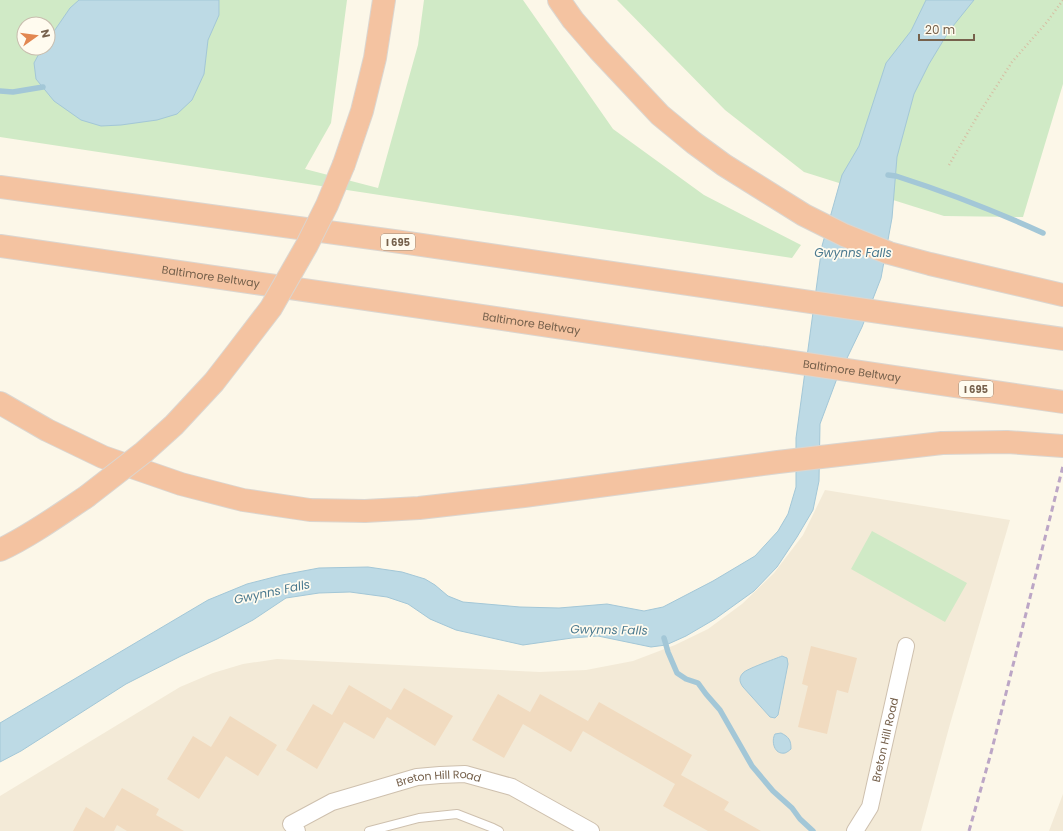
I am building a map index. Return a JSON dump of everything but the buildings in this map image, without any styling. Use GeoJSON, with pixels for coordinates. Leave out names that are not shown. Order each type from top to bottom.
{"type":"FeatureCollection","features":[{"type":"Feature","properties":{"kind":"highway"},"geometry":{"type":"LineString","coordinates":[[0,550],[9,546],[86,497],[144,452],[174,425],[214,382],[271,308],[307,245],[327,205],[344,164],[362,111],[375,58],[384,0]]}},
{"type":"Feature","properties":{"kind":"highway"},"geometry":{"type":"LineString","coordinates":[[559,0],[599,50],[660,115],[724,165],[804,215],[844,235],[889,253],[1063,295]]}},
{"type":"Feature","properties":{"kind":"highway","name":"I 695"},"geometry":{"type":"LineString","coordinates":[[0,187],[409,244],[1063,339]]}},
{"type":"Feature","properties":{"kind":"highway","name":"Baltimore Beltway"},"geometry":{"type":"LineString","coordinates":[[0,246],[1063,402]]}},
{"type":"Feature","properties":{"kind":"highway"},"geometry":{"type":"LineString","coordinates":[[0,403],[47,430],[103,457],[181,484],[243,500],[310,510],[365,511],[419,508],[524,496],[778,462],[942,443],[1006,442],[1063,446]]}},
{"type":"Feature","properties":{"kind":"street","name":"Breton Hill Road"},"geometry":{"type":"LineString","coordinates":[[855,831],[870,807],[906,646]]}},
{"type":"Feature","properties":{"kind":"street","name":"Breton Hill Road"},"geometry":{"type":"LineString","coordinates":[[297,831],[291,824],[332,802],[417,777],[465,774],[512,787],[591,831]]}},
{"type":"Feature","properties":{"kind":"lane"},"geometry":{"type":"LineString","coordinates":[[369,831],[419,818],[457,814],[499,831]]}},
{"type":"Feature","properties":{"kind":"path"},"geometry":{"type":"LineString","coordinates":[[949,165],[978,115],[1012,62],[1047,22],[1063,0]]}},
{"type":"Feature","properties":{"kind":"shaded area"},"geometry":{"type":"Polygon","coordinates":[[[825,490],[1010,520],[950,724],[921,831],[0,831],[0,796],[180,687],[213,673],[243,664],[277,659],[540,672],[586,670],[633,661],[675,645],[708,629],[742,604],[774,573],[803,535],[825,490]]]}},
{"type":"Feature","properties":{"kind":"shaded area"},"geometry":{"type":"Polygon","coordinates":[[[1063,794],[1063,831],[1049,831],[1063,794]]]}},
{"type":"Feature","properties":{"kind":"green space"},"geometry":{"type":"Polygon","coordinates":[[[0,0],[347,0],[331,123],[305,169],[378,188],[418,45],[424,0],[523,0],[613,129],[704,195],[801,245],[792,258],[0,137],[0,0]]]}},
{"type":"Feature","properties":{"kind":"green space"},"geometry":{"type":"Polygon","coordinates":[[[617,0],[1063,0],[1063,84],[1023,217],[944,216],[804,172],[725,110],[617,0]]]}},
{"type":"Feature","properties":{"kind":"green space"},"geometry":{"type":"Polygon","coordinates":[[[872,531],[967,583],[945,622],[851,569],[872,531]]]}},
{"type":"Feature","properties":{"kind":"water"},"geometry":{"type":"Polygon","coordinates":[[[79,0],[219,0],[219,15],[208,40],[204,74],[192,100],[177,114],[157,120],[101,126],[81,120],[54,101],[36,79],[34,63],[38,56],[56,56],[56,28],[70,8],[79,0]]]}},
{"type":"Feature","properties":{"kind":"water","name":"Gwynns Falls"},"geometry":{"type":"Polygon","coordinates":[[[926,0],[974,0],[949,31],[929,64],[914,94],[897,157],[892,218],[881,278],[862,327],[836,381],[820,424],[819,481],[813,510],[777,567],[754,591],[715,619],[686,636],[666,645],[651,647],[598,636],[523,645],[456,630],[430,619],[408,604],[387,597],[350,592],[319,593],[286,598],[253,620],[126,684],[21,751],[0,762],[0,723],[208,600],[247,584],[319,568],[368,567],[402,572],[425,579],[448,596],[463,602],[520,607],[559,608],[607,604],[644,611],[663,607],[713,581],[755,556],[778,531],[788,514],[796,487],[796,438],[822,246],[842,175],[859,146],[886,63],[911,31],[926,0]]]}},
{"type":"Feature","properties":{"kind":"water"},"geometry":{"type":"Polygon","coordinates":[[[782,656],[787,658],[788,664],[778,715],[775,718],[770,717],[743,687],[740,679],[741,675],[745,671],[782,656]]]}},
{"type":"Feature","properties":{"kind":"water"},"geometry":{"type":"Polygon","coordinates":[[[781,733],[788,737],[791,743],[791,749],[785,753],[778,752],[774,747],[773,740],[775,734],[781,733]]]}},
{"type":"Feature","properties":{"kind":"waterway"},"geometry":{"type":"LineString","coordinates":[[0,91],[13,92],[43,87]]}},
{"type":"Feature","properties":{"kind":"waterway"},"geometry":{"type":"LineString","coordinates":[[888,175],[896,176],[952,195],[1043,233]]}},
{"type":"Feature","properties":{"kind":"waterway"},"geometry":{"type":"LineString","coordinates":[[664,638],[677,673],[686,679],[698,683],[720,710],[752,766],[773,791],[792,808],[800,819],[813,831]]}},
{"type":"Feature","properties":{"kind":"railway"},"geometry":{"type":"LineString","coordinates":[[969,831],[991,753],[1063,466]]}}]}
